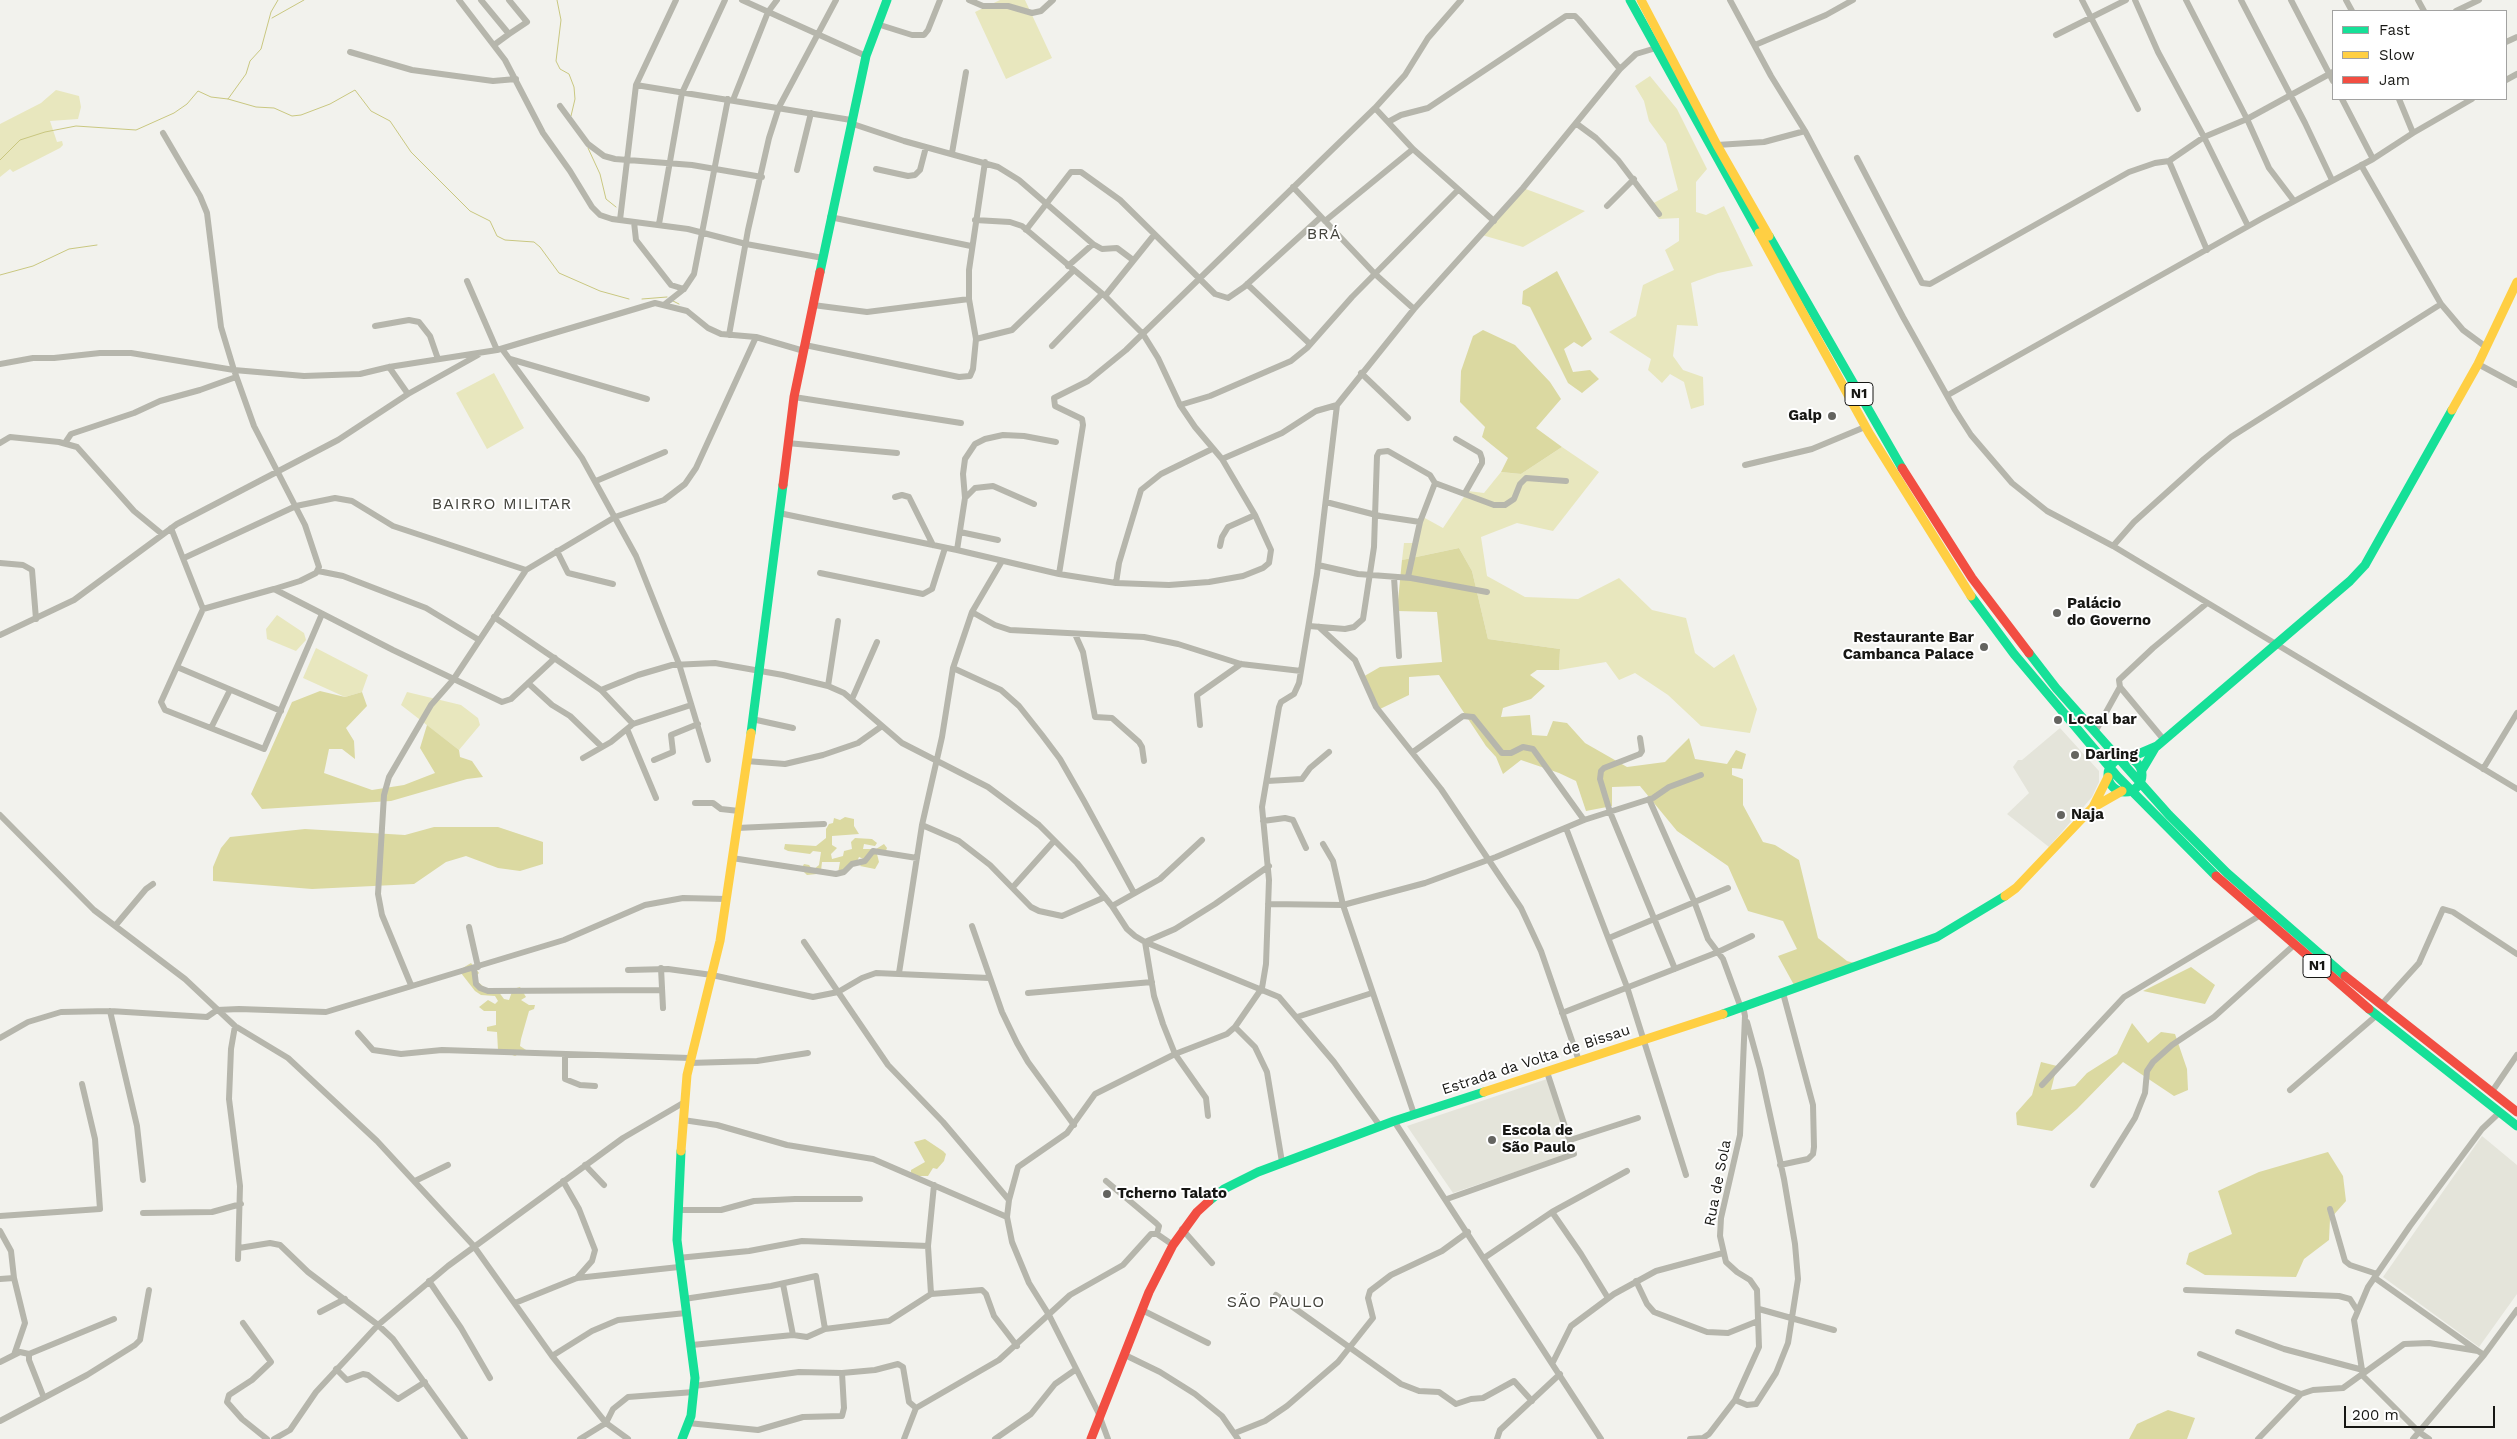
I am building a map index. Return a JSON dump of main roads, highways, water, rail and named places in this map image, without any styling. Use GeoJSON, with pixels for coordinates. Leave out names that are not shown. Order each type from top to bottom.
{"type":"FeatureCollection","features":[{"type":"Feature","properties":{"kind":"main road"},"geometry":{"type":"LineString","coordinates":[[682,1439],[688,1423],[694,1389],[692,1345],[679,1262],[678,1210],[683,1102],[689,1060],[712,975],[726,899],[760,669],[794,397],[850,121],[866,56],[887,0]]}},
{"type":"Feature","properties":{"kind":"main road","name":"N1"},"geometry":{"type":"LineString","coordinates":[[1630,0],[1866,428],[1963,585],[2014,654],[2126,791],[2259,916],[2377,1015],[2517,1126]]}},
{"type":"Feature","properties":{"kind":"main road","name":"N1"},"geometry":{"type":"LineString","coordinates":[[1641,0],[1717,145],[1877,427],[1928,510],[2006,624],[2056,688],[2118,760],[2227,873],[2318,954],[2517,1112]]}},
{"type":"Feature","properties":{"kind":"main road"},"geometry":{"type":"LineString","coordinates":[[2094,807],[2109,772],[2118,760],[2129,758],[2160,743],[2350,582],[2365,565],[2478,364],[2517,282]]}},
{"type":"Feature","properties":{"kind":"main road"},"geometry":{"type":"LineString","coordinates":[[2094,807],[2140,783],[2142,770],[2160,743]]}},
{"type":"Feature","properties":{"kind":"main road"},"geometry":{"type":"LineString","coordinates":[[2129,758],[2138,764],[2142,770]]}},
{"type":"Feature","properties":{"kind":"main road","name":"Estrada da Volta de Bissau"},"geometry":{"type":"LineString","coordinates":[[1091,1439],[1142,1310],[1182,1229],[1211,1198],[1224,1189],[1282,1162],[1394,1121],[1742,1007],[1914,946],[1965,922],[2016,888],[2094,807]]}},
{"type":"Feature","properties":{"kind":"waterway"},"geometry":{"type":"LineString","coordinates":[[0,160],[20,140],[45,132],[76,126],[136,130],[174,113],[187,104],[198,91],[211,97],[228,99],[246,74],[250,61],[261,49],[271,12],[278,0]]}},
{"type":"Feature","properties":{"kind":"waterway"},"geometry":{"type":"LineString","coordinates":[[272,18],[304,0]]}},
{"type":"Feature","properties":{"kind":"waterway"},"geometry":{"type":"LineString","coordinates":[[557,0],[561,20],[556,61],[560,69],[569,74],[574,87],[575,99],[571,116]]}},
{"type":"Feature","properties":{"kind":"waterway"},"geometry":{"type":"LineString","coordinates":[[228,99],[256,107],[274,108],[292,116],[301,115],[330,104],[355,90],[371,111],[390,121],[411,152],[470,211],[490,221],[497,236],[505,240],[534,242],[540,247],[559,273],[600,291],[629,299]]}},
{"type":"Feature","properties":{"kind":"waterway"},"geometry":{"type":"LineString","coordinates":[[588,148],[600,174],[606,199],[616,207]]}},
{"type":"Feature","properties":{"kind":"waterway"},"geometry":{"type":"LineString","coordinates":[[0,275],[33,266],[69,249],[97,245]]}},
{"type":"Feature","properties":{"kind":"waterway"},"geometry":{"type":"LineString","coordinates":[[642,299],[667,297]]}},
{"type":"Feature","properties":{"kind":"waterway"},"geometry":{"type":"LineString","coordinates":[[673,301],[679,304]]}},
{"type":"Feature","properties":{"kind":"place","name":"Galp"},"geometry":{"type":"Point","coordinates":[1832,416]}},
{"type":"Feature","properties":{"kind":"place","name":"Palácio do Governo"},"geometry":{"type":"Point","coordinates":[2057,613]}},
{"type":"Feature","properties":{"kind":"place","name":"Restaurante Bar Cambanca Palace"},"geometry":{"type":"Point","coordinates":[1984,647]}},
{"type":"Feature","properties":{"kind":"place","name":"Local bar"},"geometry":{"type":"Point","coordinates":[2058,720]}},
{"type":"Feature","properties":{"kind":"place","name":"Darling"},"geometry":{"type":"Point","coordinates":[2075,755]}},
{"type":"Feature","properties":{"kind":"place","name":"Naja"},"geometry":{"type":"Point","coordinates":[2061,815]}},
{"type":"Feature","properties":{"kind":"place","name":"Escola de São Paulo"},"geometry":{"type":"Point","coordinates":[1492,1140]}},
{"type":"Feature","properties":{"kind":"place","name":"Tcherno Talato"},"geometry":{"type":"Point","coordinates":[1107,1194]}},
{"type":"Feature","properties":{"kind":"district","name":"BRÁ"},"geometry":{"type":"Point","coordinates":[1324,234]}},
{"type":"Feature","properties":{"kind":"district","name":"BAIRRO MILITAR"},"geometry":{"type":"Point","coordinates":[502,504]}},
{"type":"Feature","properties":{"kind":"district","name":"SÃO PAULO"},"geometry":{"type":"Point","coordinates":[1276,1302]}}]}
